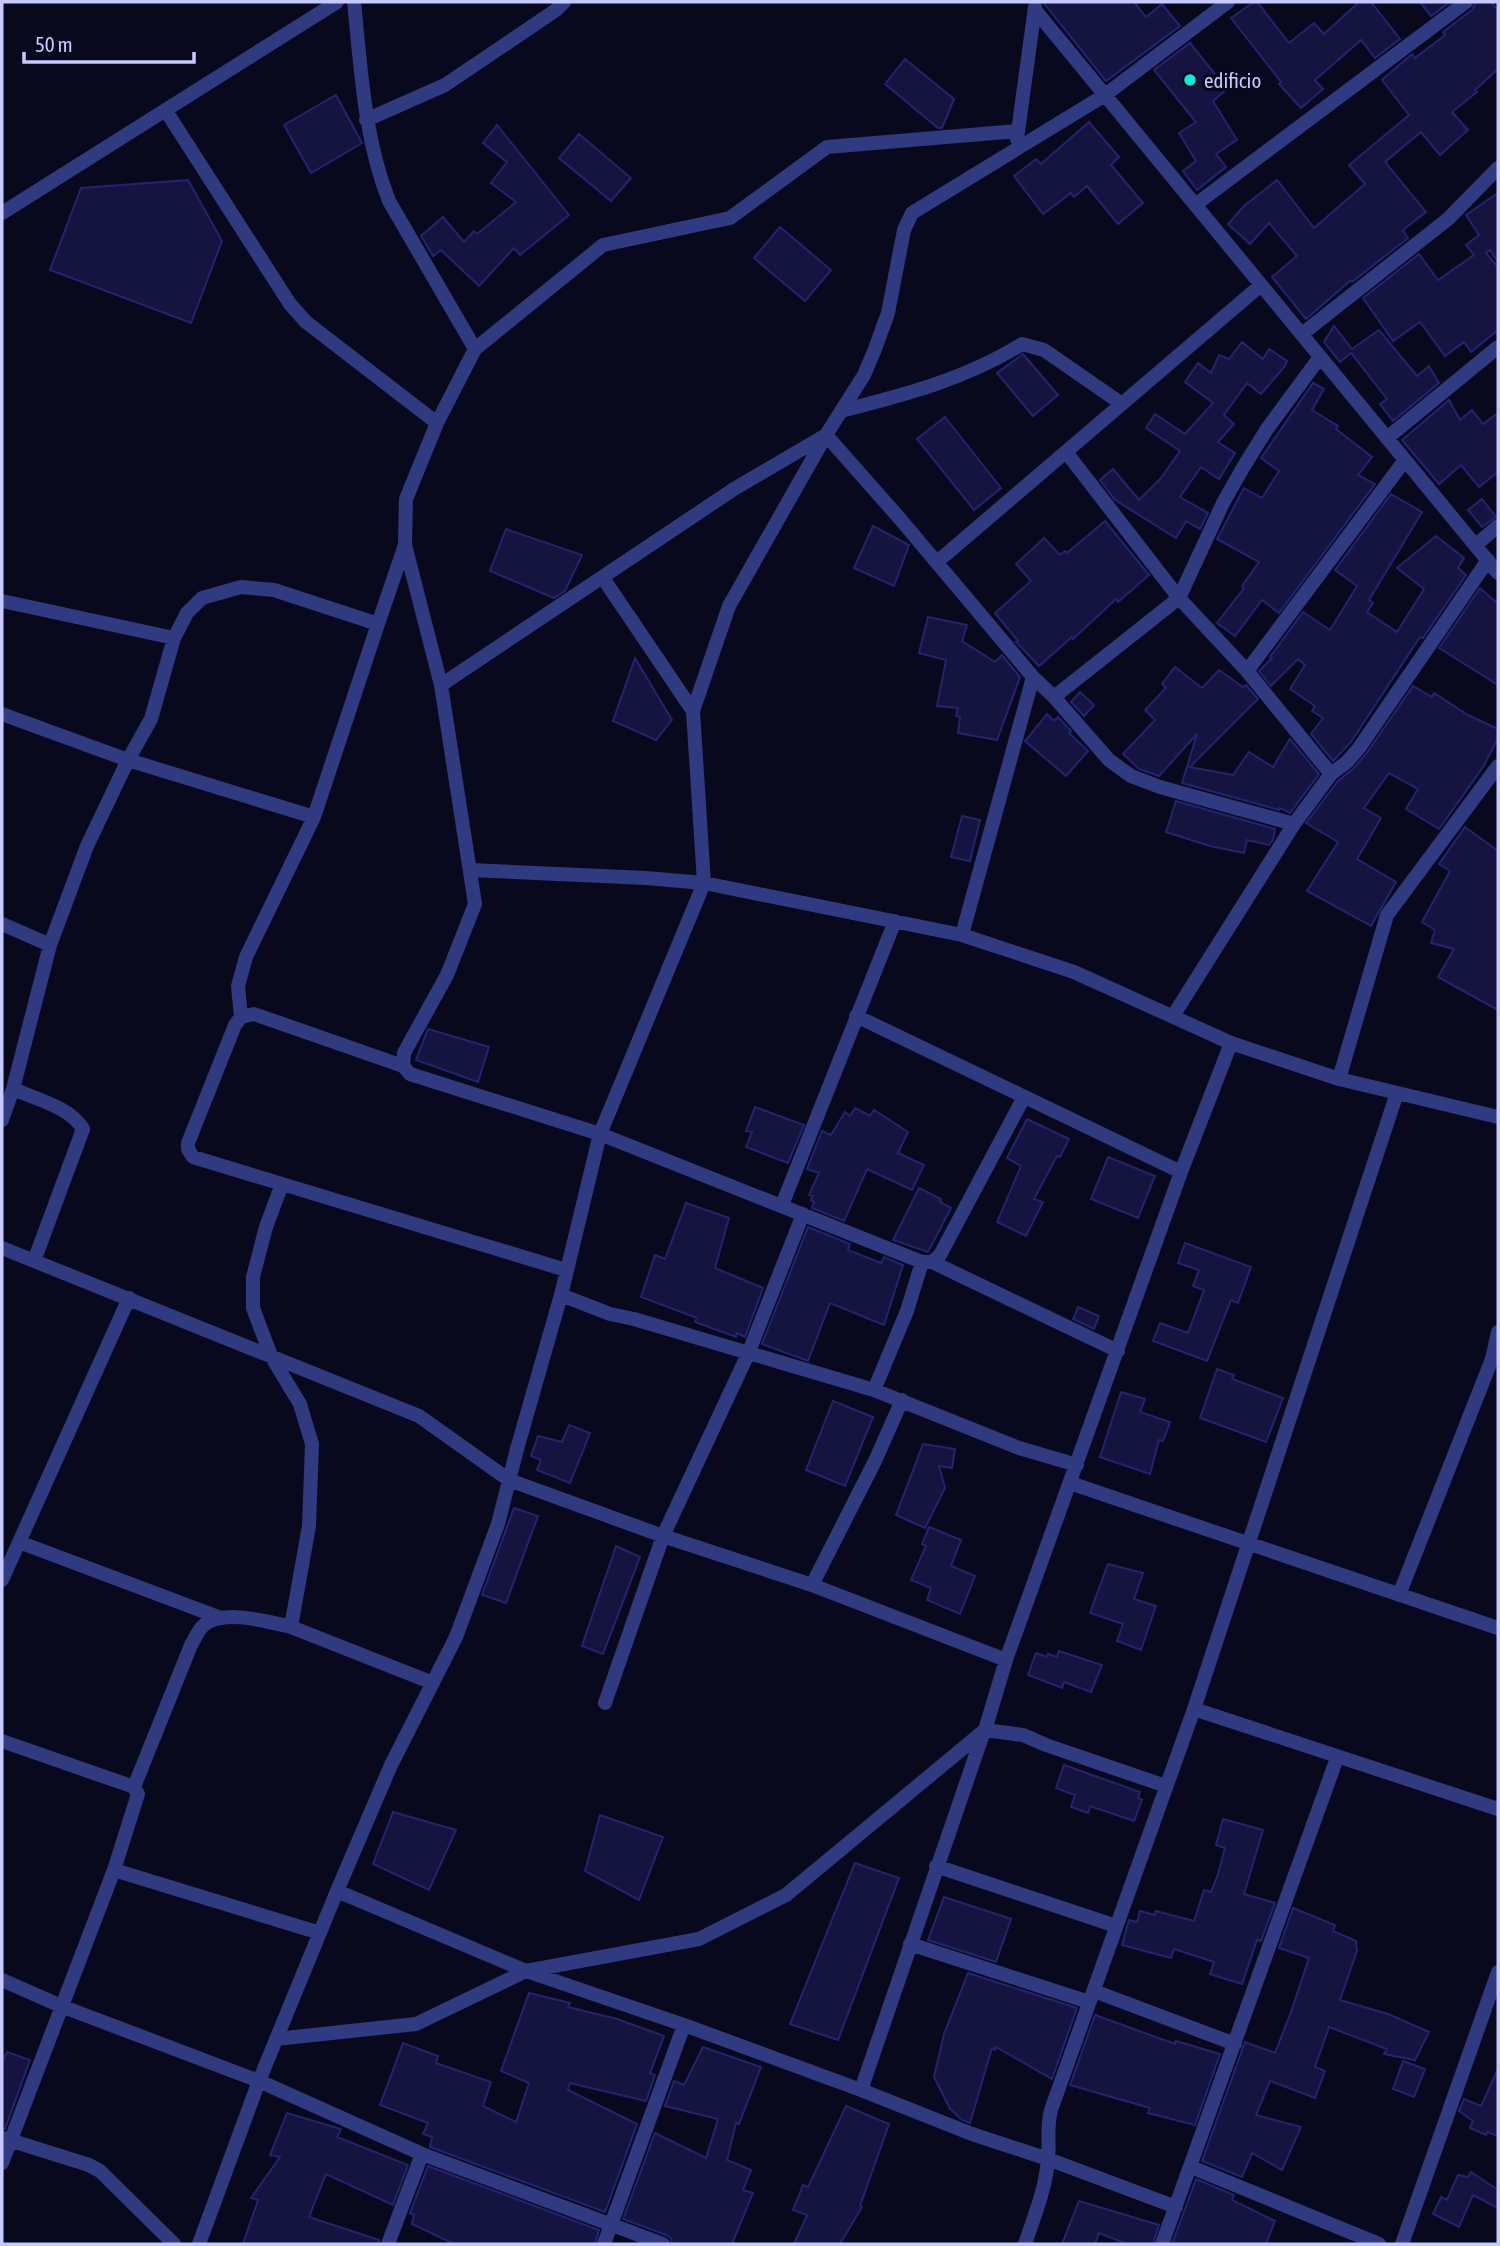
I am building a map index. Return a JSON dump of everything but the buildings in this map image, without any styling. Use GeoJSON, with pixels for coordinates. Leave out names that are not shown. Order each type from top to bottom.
{"type":"FeatureCollection","features":[{"type":"Feature","properties":{"kind":"street"},"geometry":{"type":"LineString","coordinates":[[2,213],[337,2]]}},
{"type":"Feature","properties":{"kind":"street"},"geometry":{"type":"LineString","coordinates":[[354,2],[366,120],[379,176],[389,201],[475,349]]}},
{"type":"Feature","properties":{"kind":"street"},"geometry":{"type":"LineString","coordinates":[[366,120],[445,85],[564,2]]}},
{"type":"Feature","properties":{"kind":"street"},"geometry":{"type":"LineString","coordinates":[[199,2244],[259,2081],[337,1891],[391,1765],[466,1612],[498,1524],[561,1295],[600,1134],[704,883],[693,710],[729,606],[826,435],[864,375],[888,313],[904,230],[912,213],[1105,95],[1227,2]]}},
{"type":"Feature","properties":{"kind":"street"},"geometry":{"type":"LineString","coordinates":[[1195,205],[1466,2]]}},
{"type":"Feature","properties":{"kind":"street"},"geometry":{"type":"LineString","coordinates":[[1035,6],[1498,573]]}},
{"type":"Feature","properties":{"kind":"street"},"geometry":{"type":"LineString","coordinates":[[1015,152],[1035,6]]}},
{"type":"Feature","properties":{"kind":"street"},"geometry":{"type":"LineString","coordinates":[[166,111],[290,304],[306,322],[438,423]]}},
{"type":"Feature","properties":{"kind":"street"},"geometry":{"type":"LineString","coordinates":[[403,1066],[404,1053],[447,975],[475,904],[441,685],[405,545],[406,499],[438,423],[475,349],[603,245],[730,218],[827,146],[1018,131]]}},
{"type":"Feature","properties":{"kind":"street"},"geometry":{"type":"LineString","coordinates":[[1302,334],[1448,219],[1498,167]]}},
{"type":"Feature","properties":{"kind":"street"},"geometry":{"type":"LineString","coordinates":[[937,562],[1261,285]]}},
{"type":"Feature","properties":{"kind":"street"},"geometry":{"type":"LineString","coordinates":[[841,411],[922,390],[996,360],[1022,344],[1044,350],[1122,404]]}},
{"type":"Feature","properties":{"kind":"street"},"geometry":{"type":"LineString","coordinates":[[1387,438],[1498,347]]}},
{"type":"Feature","properties":{"kind":"street"},"geometry":{"type":"LineString","coordinates":[[1054,696],[1179,598],[1223,503],[1244,466],[1266,429],[1320,357]]}},
{"type":"Feature","properties":{"kind":"street"},"geometry":{"type":"LineString","coordinates":[[826,435],[1033,677],[1054,696],[1109,760],[1131,776],[1160,787],[1294,824]]}},
{"type":"Feature","properties":{"kind":"street"},"geometry":{"type":"LineString","coordinates":[[441,685],[734,488],[826,435]]}},
{"type":"Feature","properties":{"kind":"street"},"geometry":{"type":"LineString","coordinates":[[1066,452],[1179,598],[1247,671],[1331,774]]}},
{"type":"Feature","properties":{"kind":"street"},"geometry":{"type":"LineString","coordinates":[[1247,671],[1405,460]]}},
{"type":"Feature","properties":{"kind":"street"},"geometry":{"type":"LineString","coordinates":[[1476,545],[1498,526]]}},
{"type":"Feature","properties":{"kind":"street"},"geometry":{"type":"LineString","coordinates":[[241,1017],[238,986],[246,957],[314,817],[405,545]]}},
{"type":"Feature","properties":{"kind":"street"},"geometry":{"type":"LineString","coordinates":[[1173,1017],[1294,824],[1331,774],[1359,748],[1488,560]]}},
{"type":"Feature","properties":{"kind":"street"},"geometry":{"type":"LineString","coordinates":[[603,578],[693,710]]}},
{"type":"Feature","properties":{"kind":"street"},"geometry":{"type":"LineString","coordinates":[[2,1120],[13,1088],[50,945],[87,846],[151,719],[174,638],[187,612],[202,598],[241,587],[274,590],[378,624]]}},
{"type":"Feature","properties":{"kind":"street"},"geometry":{"type":"LineString","coordinates":[[2,601],[174,638]]}},
{"type":"Feature","properties":{"kind":"street"},"geometry":{"type":"LineString","coordinates":[[962,935],[1033,677]]}},
{"type":"Feature","properties":{"kind":"street"},"geometry":{"type":"LineString","coordinates":[[2,714],[128,760],[314,817]]}},
{"type":"Feature","properties":{"kind":"street"},"geometry":{"type":"LineString","coordinates":[[1339,1079],[1387,915],[1498,766]]}},
{"type":"Feature","properties":{"kind":"street"},"geometry":{"type":"LineString","coordinates":[[470,870],[704,883],[962,935],[1074,972],[1231,1043],[1339,1079],[1498,1117]]}},
{"type":"Feature","properties":{"kind":"street"},"geometry":{"type":"LineString","coordinates":[[782,1205],[895,921]]}},
{"type":"Feature","properties":{"kind":"street"},"geometry":{"type":"LineString","coordinates":[[2,924],[50,945]]}},
{"type":"Feature","properties":{"kind":"street"},"geometry":{"type":"LineString","coordinates":[[566,1270],[193,1157],[188,1143],[235,1025],[241,1017],[254,1014],[403,1066],[410,1074],[600,1134],[927,1262],[1118,1351]]}},
{"type":"Feature","properties":{"kind":"street"},"geometry":{"type":"LineString","coordinates":[[856,1016],[1181,1172]]}},
{"type":"Feature","properties":{"kind":"street"},"geometry":{"type":"LineString","coordinates":[[861,2090],[985,1730],[1006,1660],[1181,1172],[1231,1043]]}},
{"type":"Feature","properties":{"kind":"street"},"geometry":{"type":"LineString","coordinates":[[13,1088],[68,1113],[78,1120],[83,1129],[34,1261]]}},
{"type":"Feature","properties":{"kind":"street"},"geometry":{"type":"LineString","coordinates":[[1025,2244],[1039,2206],[1048,2159],[1047,2126],[1051,2110],[1194,1709],[1397,1093]]}},
{"type":"Feature","properties":{"kind":"street"},"geometry":{"type":"LineString","coordinates":[[874,1390],[927,1262],[940,1255],[1024,1097]]}},
{"type":"Feature","properties":{"kind":"street"},"geometry":{"type":"LineString","coordinates":[[282,1184],[266,1227],[253,1277],[253,1308],[271,1356],[300,1404],[312,1444],[309,1526],[290,1627]]}},
{"type":"Feature","properties":{"kind":"street"},"geometry":{"type":"LineString","coordinates":[[605,1703],[663,1536],[748,1354],[803,1214]]}},
{"type":"Feature","properties":{"kind":"street"},"geometry":{"type":"LineString","coordinates":[[2,1248],[419,1416],[509,1480],[663,1536],[812,1585],[1006,1660]]}},
{"type":"Feature","properties":{"kind":"street"},"geometry":{"type":"LineString","coordinates":[[561,1295],[610,1314],[874,1390],[1019,1448],[1077,1465]]}},
{"type":"Feature","properties":{"kind":"street"},"geometry":{"type":"LineString","coordinates":[[2,1580],[129,1298]]}},
{"type":"Feature","properties":{"kind":"street"},"geometry":{"type":"LineString","coordinates":[[1399,1595],[1495,1360],[1498,1332]]}},
{"type":"Feature","properties":{"kind":"street"},"geometry":{"type":"LineString","coordinates":[[812,1585],[875,1461],[902,1400]]}},
{"type":"Feature","properties":{"kind":"street"},"geometry":{"type":"LineString","coordinates":[[1070,1483],[1498,1628]]}},
{"type":"Feature","properties":{"kind":"street"},"geometry":{"type":"LineString","coordinates":[[19,1542],[221,1618],[251,1618],[290,1627],[433,1683]]}},
{"type":"Feature","properties":{"kind":"street"},"geometry":{"type":"LineString","coordinates":[[134,1787],[191,1645],[204,1625],[221,1618]]}},
{"type":"Feature","properties":{"kind":"street"},"geometry":{"type":"LineString","coordinates":[[1194,1709],[1498,1810]]}},
{"type":"Feature","properties":{"kind":"street"},"geometry":{"type":"LineString","coordinates":[[276,2039],[416,2024],[526,1971],[699,1939],[786,1895],[985,1730],[1023,1735],[1166,1786]]}},
{"type":"Feature","properties":{"kind":"street"},"geometry":{"type":"LineString","coordinates":[[2,1741],[134,1787],[138,1794],[114,1870],[6,2139],[2,2163]]}},
{"type":"Feature","properties":{"kind":"street"},"geometry":{"type":"LineString","coordinates":[[1162,2244],[1337,1758]]}},
{"type":"Feature","properties":{"kind":"street"},"geometry":{"type":"LineString","coordinates":[[936,1866],[1116,1926]]}},
{"type":"Feature","properties":{"kind":"street"},"geometry":{"type":"LineString","coordinates":[[114,1870],[320,1933]]}},
{"type":"Feature","properties":{"kind":"street"},"geometry":{"type":"LineString","coordinates":[[337,1891],[526,1971],[684,2025],[972,2134],[1176,2207]]}},
{"type":"Feature","properties":{"kind":"street"},"geometry":{"type":"LineString","coordinates":[[910,1944],[1091,1997],[1235,2044]]}},
{"type":"Feature","properties":{"kind":"street"},"geometry":{"type":"LineString","coordinates":[[1402,2244],[1498,1972]]}},
{"type":"Feature","properties":{"kind":"street"},"geometry":{"type":"LineString","coordinates":[[2,1980],[61,2006],[259,2081],[422,2154],[663,2244]]}},
{"type":"Feature","properties":{"kind":"street"},"geometry":{"type":"LineString","coordinates":[[604,2244],[684,2025]]}},
{"type":"Feature","properties":{"kind":"street"},"geometry":{"type":"LineString","coordinates":[[6,2139],[89,2165],[100,2171],[174,2244]]}},
{"type":"Feature","properties":{"kind":"street"},"geometry":{"type":"LineString","coordinates":[[388,2244],[422,2154]]}},
{"type":"Feature","properties":{"kind":"street"},"geometry":{"type":"LineString","coordinates":[[1191,2167],[1379,2244]]}},
{"type":"Feature","properties":{"kind":"place","name":"edificio"},"geometry":{"type":"Point","coordinates":[1190,80]}}]}
